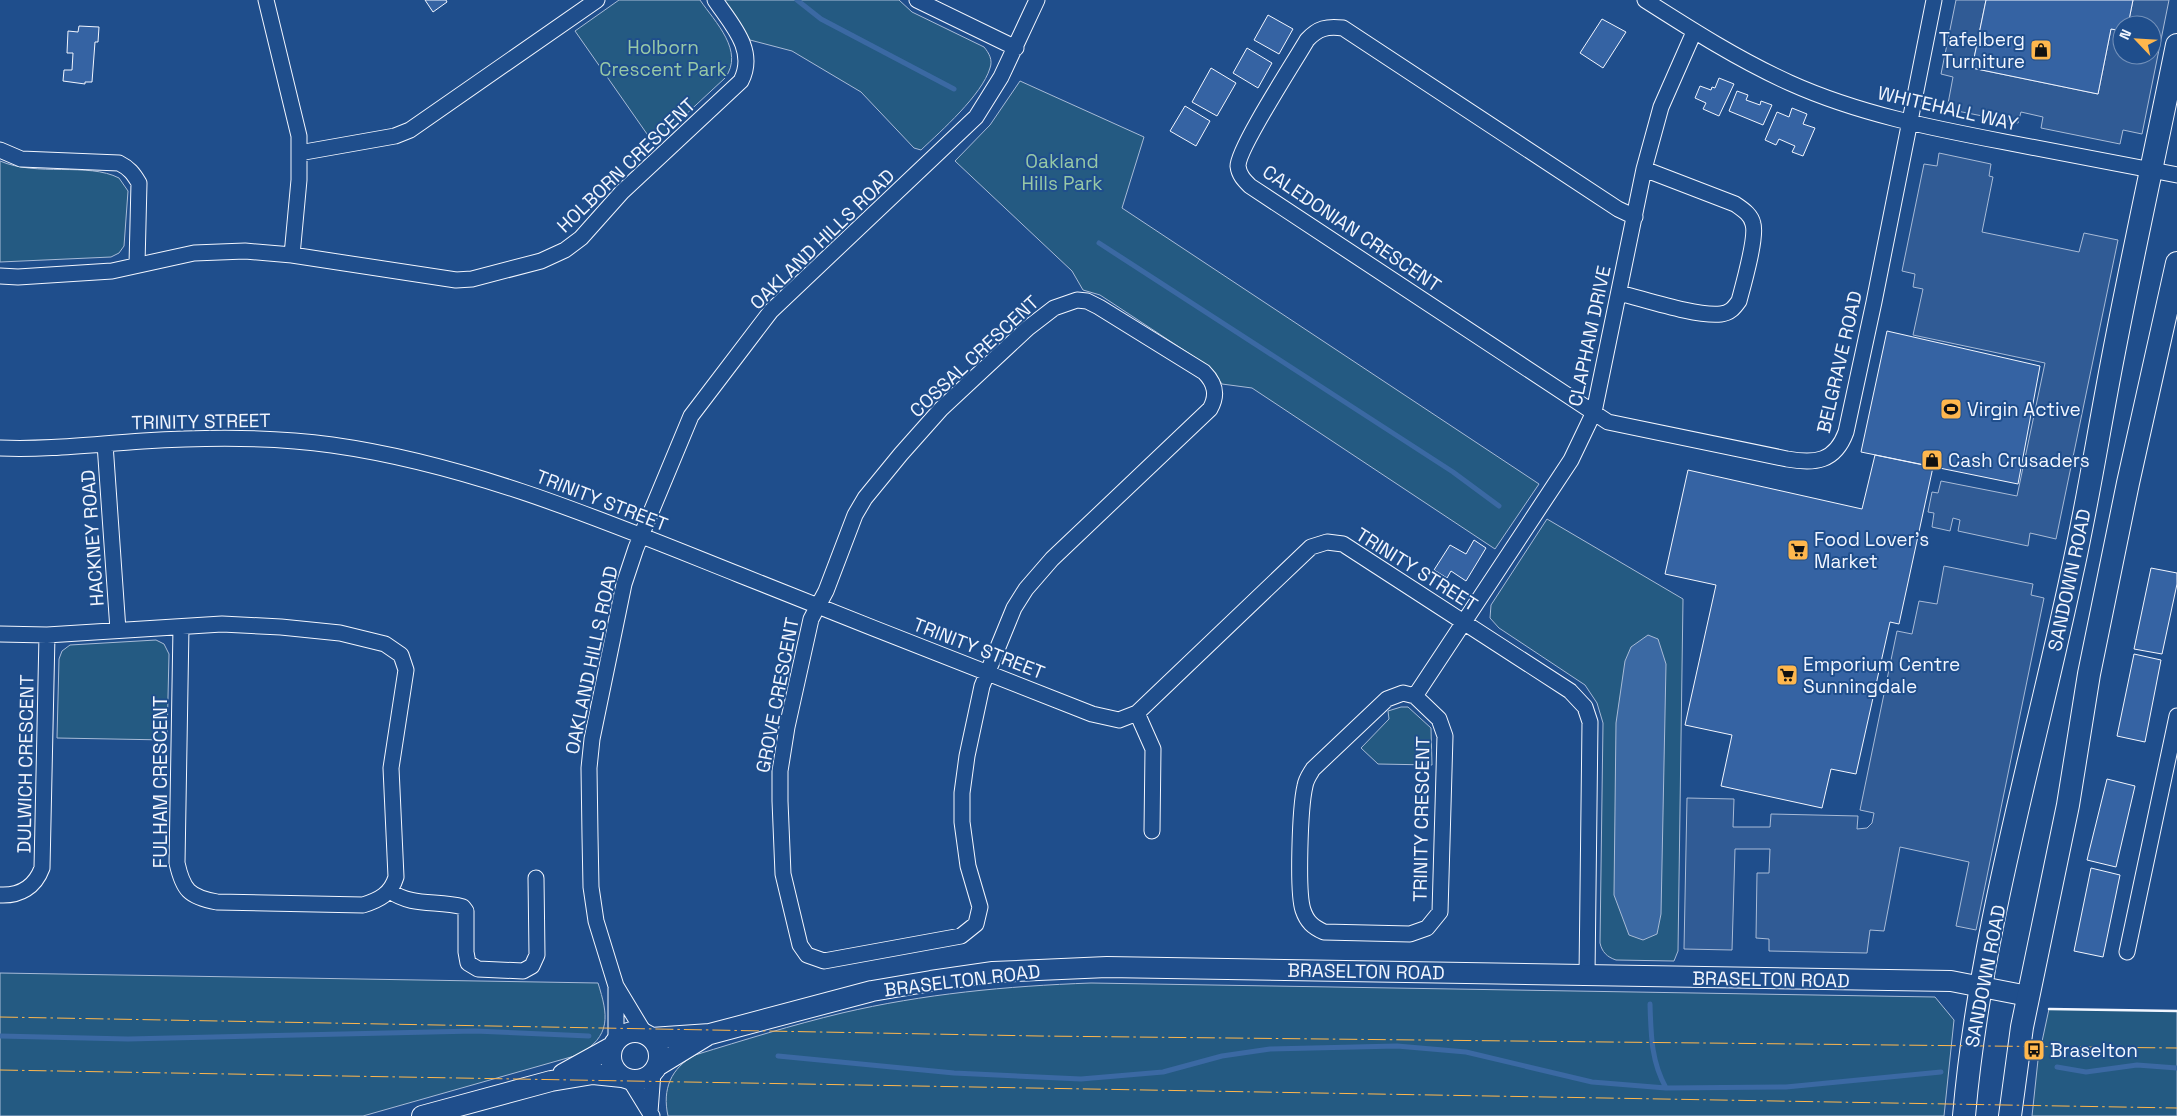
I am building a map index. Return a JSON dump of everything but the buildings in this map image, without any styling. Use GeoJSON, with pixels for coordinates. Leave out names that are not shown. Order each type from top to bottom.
{"type":"FeatureCollection","features":[{"type":"Feature","properties":{"kind":"main road","name":"SANDOWN ROAD"},"geometry":{"type":"LineString","coordinates":[[1964,1116],[1970,1054],[1981,986],[2027,768],[2073,570],[2177,45]]}},
{"type":"Feature","properties":{"kind":"main road","name":"SANDOWN ROAD"},"geometry":{"type":"LineString","coordinates":[[2010,1116],[2028,996],[2068,805],[2080,723],[2114,553],[2177,263]]}},
{"type":"Feature","properties":{"kind":"street"},"geometry":{"type":"LineString","coordinates":[[266,0],[299,136],[299,180],[292,255]]}},
{"type":"Feature","properties":{"kind":"street"},"geometry":{"type":"LineString","coordinates":[[299,153],[395,136],[410,130],[597,0]]}},
{"type":"Feature","properties":{"kind":"street","name":"HOLBORN CRESCENT"},"geometry":{"type":"LineString","coordinates":[[0,276],[18,277],[112,271],[194,253],[245,251],[292,255],[456,280],[472,279],[541,261],[565,250],[582,238],[622,192],[741,81],[747,62],[746,50],[715,0]]}},
{"type":"Feature","properties":{"kind":"street"},"geometry":{"type":"LineString","coordinates":[[917,0],[1016,48]]}},
{"type":"Feature","properties":{"kind":"street","name":"OAKLAND HILLS ROAD"},"geometry":{"type":"LineString","coordinates":[[648,1036],[616,986],[596,921],[591,886],[589,768],[601,692],[624,584],[641,536],[692,416],[716,382],[771,312],[976,117],[995,88],[1016,48],[1037,0]]}},
{"type":"Feature","properties":{"kind":"street","name":"WHITEHALL WAY"},"geometry":{"type":"LineString","coordinates":[[1645,0],[1694,32],[1791,83],[1848,105],[1909,124],[2177,175]]}},
{"type":"Feature","properties":{"kind":"street","name":"BELGRAVE ROAD"},"geometry":{"type":"LineString","coordinates":[[1594,412],[1608,422],[1787,460],[1816,462],[1829,456],[1838,448],[1846,432],[1934,0]]}},
{"type":"Feature","properties":{"kind":"street","name":"CALEDONIAN CRESCENT"},"geometry":{"type":"LineString","coordinates":[[1594,412],[1250,186],[1239,172],[1238,164],[1246,142],[1307,40],[1316,31],[1324,27],[1343,28],[1610,203],[1635,217]]}},
{"type":"Feature","properties":{"kind":"street","name":"CLAPHAM DRIVE"},"geometry":{"type":"LineString","coordinates":[[1464,622],[1571,460],[1594,412],[1644,170],[1661,107],[1694,32]]}},
{"type":"Feature","properties":{"kind":"street"},"geometry":{"type":"LineString","coordinates":[[0,150],[21,158],[119,163],[127,167],[139,183],[137,264]]}},
{"type":"Feature","properties":{"kind":"street"},"geometry":{"type":"LineString","coordinates":[[1619,293],[1708,314],[1727,312],[1735,308],[1739,301],[1752,245],[1754,225],[1744,210],[1735,204],[1644,170]]}},
{"type":"Feature","properties":{"kind":"street","name":"COSSAL CRESCENT"},"geometry":{"type":"LineString","coordinates":[[818,606],[855,515],[865,498],[900,454],[941,409],[1028,328],[1054,308],[1068,301],[1088,301],[1204,372],[1213,383],[1213,403],[1210,409],[1038,574],[1014,608],[988,673]]}},
{"type":"Feature","properties":{"kind":"street","name":"TRINITY STREET"},"geometry":{"type":"LineString","coordinates":[[0,448],[32,450],[106,444],[250,437],[368,450],[483,478],[641,536],[1104,718],[1119,720],[1136,713],[1304,553],[1319,544],[1335,542],[1350,547],[1581,701],[1588,714],[1587,975]]}},
{"type":"Feature","properties":{"kind":"street","name":"HACKNEY ROAD"},"geometry":{"type":"LineString","coordinates":[[106,444],[118,630]]}},
{"type":"Feature","properties":{"kind":"street","name":"GROVE CRESCENT"},"geometry":{"type":"LineString","coordinates":[[818,606],[811,619],[805,642],[780,771],[783,874],[800,945],[812,959],[824,961],[961,936],[976,924],[980,907],[965,844],[962,793],[976,712],[982,686],[988,673]]}},
{"type":"Feature","properties":{"kind":"street"},"geometry":{"type":"LineString","coordinates":[[1415,696],[1464,622]]}},
{"type":"Feature","properties":{"kind":"street"},"geometry":{"type":"LineString","coordinates":[[0,634],[46,635],[222,624],[340,634],[385,644],[401,655],[406,670],[391,768],[396,877],[390,891],[398,897],[417,902],[463,907],[466,911],[466,952],[468,962],[478,969],[523,971],[532,966],[537,955],[536,878]]}},
{"type":"Feature","properties":{"kind":"street","name":"FULHAM CRESCENT"},"geometry":{"type":"LineString","coordinates":[[181,627],[177,863],[180,880],[186,889],[199,898],[217,902],[362,904],[375,901],[390,891]]}},
{"type":"Feature","properties":{"kind":"street","name":"DULWICH CRESCENT"},"geometry":{"type":"LineString","coordinates":[[0,896],[17,894],[31,886],[40,874],[44,861],[46,635]]}},
{"type":"Feature","properties":{"kind":"street","name":"TRINITY CRESCENT"},"geometry":{"type":"LineString","coordinates":[[1403,693],[1415,696],[1439,719],[1445,736],[1440,912],[1427,928],[1410,934],[1324,932],[1314,927],[1307,918],[1301,898],[1302,804],[1305,784],[1314,769],[1388,698],[1403,693]]}},
{"type":"Feature","properties":{"kind":"street"},"geometry":{"type":"LineString","coordinates":[[1136,713],[1153,749],[1152,831]]}},
{"type":"Feature","properties":{"kind":"street"},"geometry":{"type":"LineString","coordinates":[[2127,952],[2172,762],[2177,716]]}},
{"type":"Feature","properties":{"kind":"street","name":"BRASELTON ROAD"},"geometry":{"type":"LineString","coordinates":[[648,1036],[710,1034],[872,991],[993,972],[1107,967],[1951,981],[2028,996]]}},
{"type":"Feature","properties":{"kind":"street","name":"OAKLAND HILLS ROAD"},"geometry":{"type":"LineString","coordinates":[[614,1044],[616,986]]}},
{"type":"Feature","properties":{"kind":"street"},"geometry":{"type":"LineString","coordinates":[[551,1081],[614,1044],[629,1032],[648,1036],[658,1049],[651,1114]]}},
{"type":"Feature","properties":{"kind":"street","name":"BRASELTON ROAD"},"geometry":{"type":"LineString","coordinates":[[655,1069],[710,1034]]}},
{"type":"Feature","properties":{"kind":"street"},"geometry":{"type":"LineString","coordinates":[[614,1044],[611,1063],[626,1078],[651,1114]]}},
{"type":"Feature","properties":{"kind":"street"},"geometry":{"type":"LineString","coordinates":[[422,1116],[551,1081],[592,1074],[640,1080],[655,1069]]}},
{"type":"Feature","properties":{"kind":"green space","name":"Holborn Crescent Park"},"geometry":{"type":"Polygon","coordinates":[[[619,0],[700,0],[720,27],[730,47],[732,58],[725,78],[654,144],[575,31],[619,0]]]}},
{"type":"Feature","properties":{"kind":"green space"},"geometry":{"type":"Polygon","coordinates":[[[724,0],[899,0],[912,12],[984,47],[990,57],[991,65],[979,90],[970,101],[921,150],[914,148],[861,92],[792,51],[750,40],[724,0]]]}},
{"type":"Feature","properties":{"kind":"green space","name":"Oakland Hills Park"},"geometry":{"type":"Polygon","coordinates":[[[1020,81],[1144,137],[1122,208],[1539,484],[1495,549],[1252,388],[1222,384],[1211,368],[1100,295],[1083,290],[1072,271],[955,161],[990,125],[1020,81]]]}},
{"type":"Feature","properties":{"kind":"green space"},"geometry":{"type":"Polygon","coordinates":[[[0,161],[14,166],[30,168],[107,173],[119,178],[128,191],[124,246],[119,253],[111,257],[0,262],[0,161]]]}},
{"type":"Feature","properties":{"kind":"green space"},"geometry":{"type":"Polygon","coordinates":[[[1547,519],[1683,599],[1678,951],[1674,961],[1616,960],[1608,956],[1602,949],[1600,943],[1603,723],[1597,703],[1585,685],[1499,628],[1490,618],[1491,605],[1547,519]]]}},
{"type":"Feature","properties":{"kind":"green space"},"geometry":{"type":"Polygon","coordinates":[[[156,640],[164,644],[169,654],[167,740],[57,738],[59,659],[62,651],[70,645],[156,640]]]}},
{"type":"Feature","properties":{"kind":"green space"},"geometry":{"type":"Polygon","coordinates":[[[1408,707],[1431,728],[1432,765],[1378,764],[1361,748],[1389,719],[1388,711],[1408,707]]]}},
{"type":"Feature","properties":{"kind":"green space"},"geometry":{"type":"Polygon","coordinates":[[[0,973],[598,983],[605,1015],[602,1032],[597,1040],[578,1055],[363,1116],[0,1116],[0,973]]]}},
{"type":"Feature","properties":{"kind":"green space"},"geometry":{"type":"Polygon","coordinates":[[[1091,983],[1935,997],[1954,1020],[1944,1116],[668,1116],[666,1097],[670,1080],[680,1066],[695,1055],[768,1033],[873,1006],[965,992],[1091,983]]]}},
{"type":"Feature","properties":{"kind":"green space"},"geometry":{"type":"Polygon","coordinates":[[[2049,1009],[2177,1011],[2177,1116],[2032,1116],[2038,1060],[2049,1009]]]}},
{"type":"Feature","properties":{"kind":"shaded area"},"geometry":{"type":"Polygon","coordinates":[[[1956,0],[1986,0],[1972,68],[2098,94],[2111,29],[2112,65],[2156,65],[2142,134],[2123,130],[2120,144],[2041,128],[2043,117],[2021,112],[2018,123],[1947,109],[1953,77],[1941,74],[1956,0]]]}},
{"type":"Feature","properties":{"kind":"shaded area"},"geometry":{"type":"Polygon","coordinates":[[[2133,0],[2169,0],[2162,35],[2162,15],[2130,15],[2133,0]]]}},
{"type":"Feature","properties":{"kind":"shaded area"},"geometry":{"type":"Polygon","coordinates":[[[1939,153],[1991,164],[1989,176],[1993,177],[1982,232],[2079,252],[2084,233],[2118,240],[2056,539],[2030,533],[2028,546],[1958,531],[1960,520],[1953,518],[1950,531],[1932,527],[1934,513],[1928,512],[1932,492],[1938,493],[1941,481],[2017,496],[2045,363],[1913,335],[1923,289],[1913,287],[1915,274],[1902,271],[1924,164],[1937,166],[1939,153]]]}},
{"type":"Feature","properties":{"kind":"shaded area"},"geometry":{"type":"Polygon","coordinates":[[[1944,566],[2033,584],[2031,595],[2044,598],[1976,930],[1956,926],[1969,862],[1900,847],[1884,931],[1870,930],[1867,953],[1769,951],[1769,939],[1756,938],[1757,873],[1769,873],[1770,849],[1735,849],[1732,950],[1684,949],[1687,798],[1734,799],[1733,827],[1770,827],[1771,814],[1858,816],[1857,829],[1867,828],[1872,823],[1874,813],[1860,810],[1897,631],[1912,634],[1919,601],[1937,604],[1944,566]]]}},
{"type":"Feature","properties":{"kind":"shaded area"},"geometry":{"type":"Polygon","coordinates":[[[1648,635],[1658,639],[1666,664],[1661,914],[1657,934],[1643,940],[1629,935],[1614,895],[1616,723],[1625,661],[1631,647],[1648,635]]]}},
{"type":"Feature","properties":{"kind":"waterway"},"geometry":{"type":"LineString","coordinates":[[797,0],[821,19],[954,89]]}},
{"type":"Feature","properties":{"kind":"waterway"},"geometry":{"type":"LineString","coordinates":[[1099,243],[1453,472],[1499,506]]}},
{"type":"Feature","properties":{"kind":"waterway"},"geometry":{"type":"LineString","coordinates":[[1650,1004],[1655,1058],[1657,1068],[1666,1088]]}},
{"type":"Feature","properties":{"kind":"waterway"},"geometry":{"type":"LineString","coordinates":[[0,1036],[128,1039],[475,1031],[589,1036]]}},
{"type":"Feature","properties":{"kind":"waterway"},"geometry":{"type":"LineString","coordinates":[[778,1056],[954,1073],[1081,1079],[1163,1072],[1222,1056],[1270,1049],[1397,1046],[1466,1052],[1592,1082],[1666,1088],[1786,1087],[1941,1072]]}},
{"type":"Feature","properties":{"kind":"waterway"},"geometry":{"type":"LineString","coordinates":[[2057,1067],[2086,1072],[2137,1065],[2177,1068]]}},
{"type":"Feature","properties":{"kind":"wall"},"geometry":{"type":"LineString","coordinates":[[2049,1009],[2177,1011]]}},
{"type":"Feature","properties":{"kind":"power"},"geometry":{"type":"LineString","coordinates":[[0,1017],[1039,1036],[2177,1048]]}},
{"type":"Feature","properties":{"kind":"power"},"geometry":{"type":"LineString","coordinates":[[0,1070],[2177,1108]]}},
{"type":"Feature","properties":{"kind":"place","name":"Tafelberg Turniture"},"geometry":{"type":"Point","coordinates":[2041,50]}},
{"type":"Feature","properties":{"kind":"place","name":"Virgin Active"},"geometry":{"type":"Point","coordinates":[1951,409]}},
{"type":"Feature","properties":{"kind":"place","name":"Cash Crusaders"},"geometry":{"type":"Point","coordinates":[1932,460]}},
{"type":"Feature","properties":{"kind":"place","name":"Food Lover's Market"},"geometry":{"type":"Point","coordinates":[1798,550]}},
{"type":"Feature","properties":{"kind":"place","name":"Emporium Centre Sunningdale"},"geometry":{"type":"Point","coordinates":[1787,675]}},
{"type":"Feature","properties":{"kind":"place","name":"Braselton"},"geometry":{"type":"Point","coordinates":[2034,1050]}}]}
